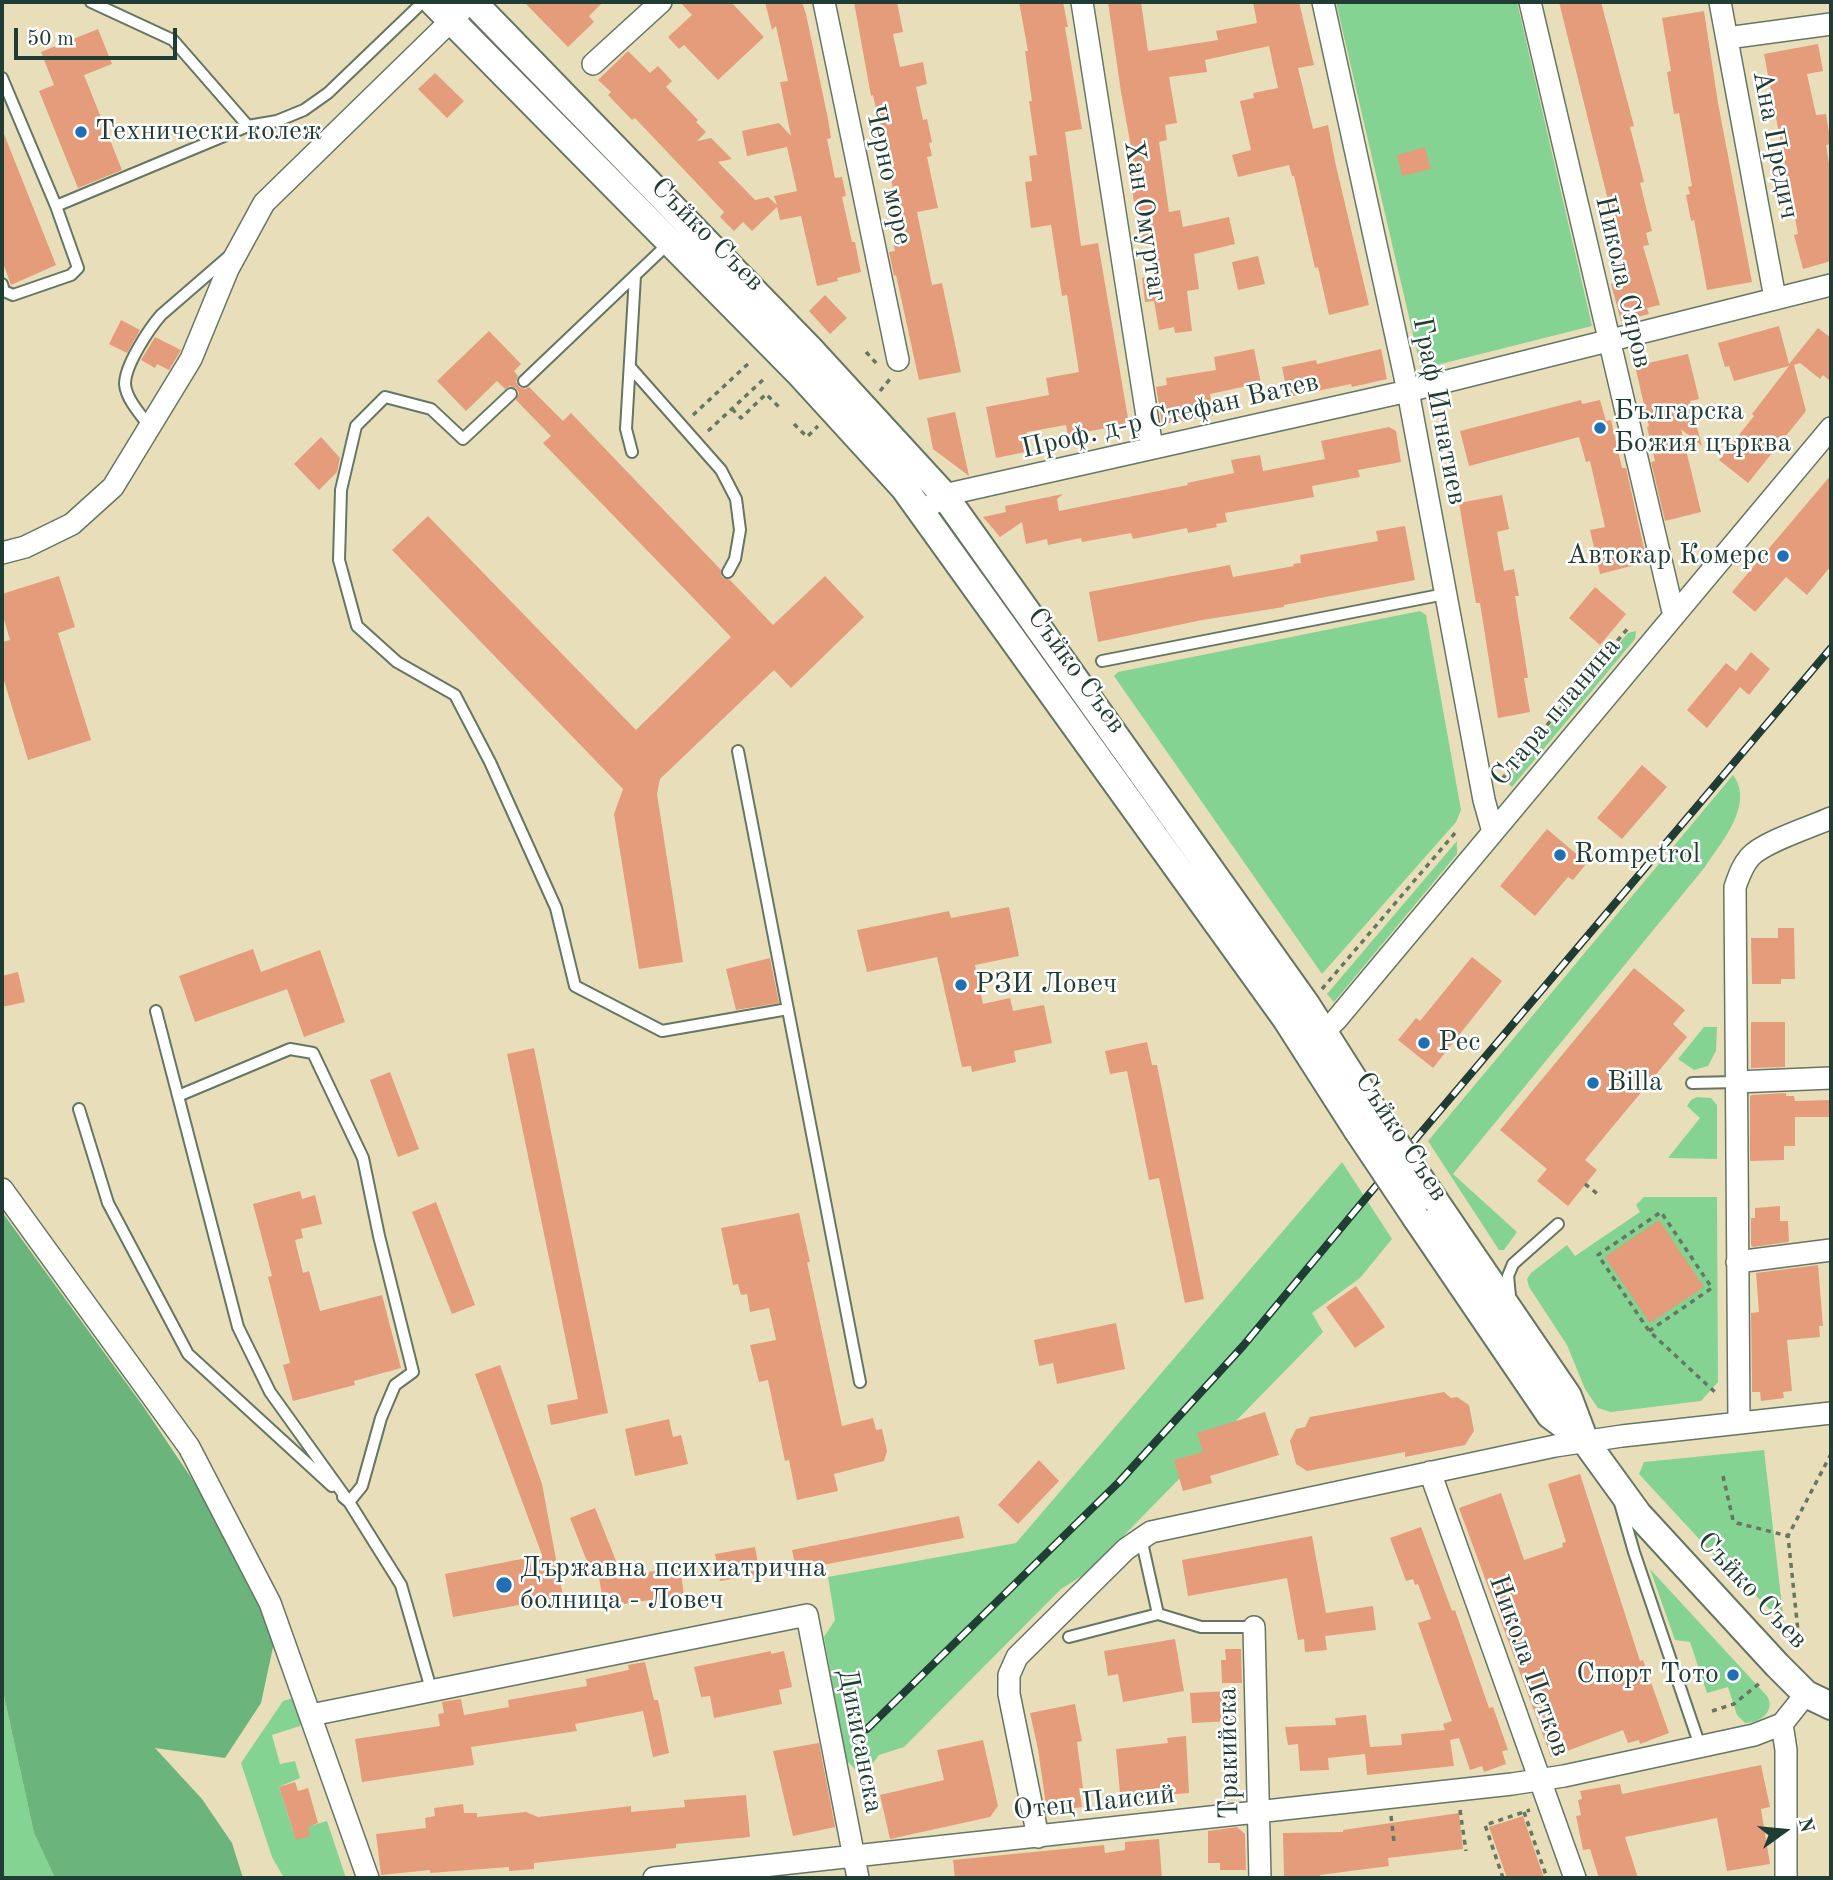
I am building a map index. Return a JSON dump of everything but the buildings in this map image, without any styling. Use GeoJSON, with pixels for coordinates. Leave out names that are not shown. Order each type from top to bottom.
{"type":"FeatureCollection","features":[{"type":"Feature","properties":{"kind":"street"},"geometry":{"type":"LineString","coordinates":[[2,553],[25,547],[72,524],[113,487],[191,359],[228,269],[264,203],[442,11],[472,2]]}},
{"type":"Feature","properties":{"kind":"street","name":"Съйко Съев"},"geometry":{"type":"LineString","coordinates":[[472,2],[690,223],[865,406],[944,495],[1315,1040],[1424,1208],[1550,1415],[1585,1441]]}},
{"type":"Feature","properties":{"kind":"street"},"geometry":{"type":"LineString","coordinates":[[593,64],[661,2]]}},
{"type":"Feature","properties":{"kind":"street","name":"Черно море"},"geometry":{"type":"LineString","coordinates":[[824,2],[890,365]]}},
{"type":"Feature","properties":{"kind":"street","name":"Хан Омуртаг"},"geometry":{"type":"LineString","coordinates":[[1082,2],[1152,449]]}},
{"type":"Feature","properties":{"kind":"street","name":"Граф Игнатиев"},"geometry":{"type":"LineString","coordinates":[[1323,2],[1408,391],[1484,800],[1493,832]]}},
{"type":"Feature","properties":{"kind":"street","name":"Никола Сяров"},"geometry":{"type":"LineString","coordinates":[[1530,2],[1674,616]]}},
{"type":"Feature","properties":{"kind":"street","name":"Ана Предич"},"geometry":{"type":"LineString","coordinates":[[1720,2],[1775,298]]}},
{"type":"Feature","properties":{"kind":"street","name":"Съйко Съев"},"geometry":{"type":"LineString","coordinates":[[442,11],[841,418],[923,512],[1315,1040]]}},
{"type":"Feature","properties":{"kind":"street"},"geometry":{"type":"LineString","coordinates":[[1727,38],[1831,24]]}},
{"type":"Feature","properties":{"kind":"street"},"geometry":{"type":"LineString","coordinates":[[1608,341],[1831,285]]}},
{"type":"Feature","properties":{"kind":"street","name":"Проф. д-р Стефан Ватев"},"geometry":{"type":"LineString","coordinates":[[944,495],[1408,391],[1608,341]]}},
{"type":"Feature","properties":{"kind":"street","name":"Стара планина"},"geometry":{"type":"LineString","coordinates":[[1315,1040],[1831,428]]}},
{"type":"Feature","properties":{"kind":"street"},"geometry":{"type":"LineString","coordinates":[[923,512],[944,495]]}},
{"type":"Feature","properties":{"kind":"street"},"geometry":{"type":"LineString","coordinates":[[1739,1423],[1735,887],[1742,868],[1752,854],[1769,844],[1828,821]]}},
{"type":"Feature","properties":{"kind":"street"},"geometry":{"type":"LineString","coordinates":[[1737,1082],[1831,1078]]}},
{"type":"Feature","properties":{"kind":"street"},"geometry":{"type":"LineString","coordinates":[[2,1189],[189,1447],[270,1603],[368,1878]]}},
{"type":"Feature","properties":{"kind":"street","name":"Съйко Съев"},"geometry":{"type":"LineString","coordinates":[[1424,1208],[1511,1313],[1570,1400],[1585,1441],[1638,1514],[1806,1693],[1831,1706]]}},
{"type":"Feature","properties":{"kind":"street"},"geometry":{"type":"LineString","coordinates":[[1737,1262],[1831,1250]]}},
{"type":"Feature","properties":{"kind":"street"},"geometry":{"type":"LineString","coordinates":[[1038,1837],[1009,1694],[1009,1675],[1017,1657],[1141,1537],[1161,1529],[1585,1441],[1831,1413]]}},
{"type":"Feature","properties":{"kind":"street","name":"Никола Петков"},"geometry":{"type":"LineString","coordinates":[[1430,1472],[1574,1878]]}},
{"type":"Feature","properties":{"kind":"street","name":"Дикисанска"},"geometry":{"type":"LineString","coordinates":[[431,1689],[807,1615],[858,1878]]}},
{"type":"Feature","properties":{"kind":"street","name":"Тракийска"},"geometry":{"type":"LineString","coordinates":[[1254,1627],[1260,1878]]}},
{"type":"Feature","properties":{"kind":"street"},"geometry":{"type":"LineString","coordinates":[[311,1714],[431,1689]]}},
{"type":"Feature","properties":{"kind":"street"},"geometry":{"type":"LineString","coordinates":[[1786,1878],[1786,1750],[1782,1724],[1806,1693]]}},
{"type":"Feature","properties":{"kind":"street","name":"Отец Паисий"},"geometry":{"type":"LineString","coordinates":[[654,1878],[1539,1780],[1754,1735],[1782,1724]]}},
{"type":"Feature","properties":{"kind":"lane"},"geometry":{"type":"LineString","coordinates":[[91,2],[173,40],[248,126]]}},
{"type":"Feature","properties":{"kind":"lane"},"geometry":{"type":"LineString","coordinates":[[56,206],[248,126],[277,121],[304,110],[328,93],[423,2]]}},
{"type":"Feature","properties":{"kind":"lane"},"geometry":{"type":"LineString","coordinates":[[2,78],[56,206],[78,268],[71,275],[13,295],[4,290],[2,284]]}},
{"type":"Feature","properties":{"kind":"lane"},"geometry":{"type":"LineString","coordinates":[[524,381],[690,223]]}},
{"type":"Feature","properties":{"kind":"lane"},"geometry":{"type":"LineString","coordinates":[[150,427],[134,407],[125,385],[128,368],[161,315],[240,246]]}},
{"type":"Feature","properties":{"kind":"lane"},"geometry":{"type":"LineString","coordinates":[[632,453],[626,429],[635,276]]}},
{"type":"Feature","properties":{"kind":"lane"},"geometry":{"type":"LineString","coordinates":[[630,367],[721,470],[736,499],[740,530],[735,559],[729,572]]}},
{"type":"Feature","properties":{"kind":"lane"},"geometry":{"type":"LineString","coordinates":[[510,394],[463,439],[431,409],[385,397],[356,426],[341,490],[339,560],[357,626],[397,662],[455,695],[490,762],[556,908],[575,986],[662,1031],[788,1009]]}},
{"type":"Feature","properties":{"kind":"lane"},"geometry":{"type":"LineString","coordinates":[[1101,661],[1445,594]]}},
{"type":"Feature","properties":{"kind":"lane"},"geometry":{"type":"LineString","coordinates":[[738,751],[860,1382]]}},
{"type":"Feature","properties":{"kind":"lane"},"geometry":{"type":"LineString","coordinates":[[156,1011],[238,1326],[270,1392],[349,1502],[401,1585],[431,1689]]}},
{"type":"Feature","properties":{"kind":"lane"},"geometry":{"type":"LineString","coordinates":[[178,1096],[290,1049],[313,1053],[363,1158],[379,1236],[413,1372],[395,1385],[381,1419],[362,1486],[349,1502]]}},
{"type":"Feature","properties":{"kind":"lane"},"geometry":{"type":"LineString","coordinates":[[1692,1083],[1737,1082]]}},
{"type":"Feature","properties":{"kind":"lane"},"geometry":{"type":"LineString","coordinates":[[79,1109],[108,1202],[188,1354],[349,1502]]}},
{"type":"Feature","properties":{"kind":"lane"},"geometry":{"type":"LineString","coordinates":[[1511,1313],[1508,1276],[1513,1264],[1558,1224]]}},
{"type":"Feature","properties":{"kind":"lane"},"geometry":{"type":"LineString","coordinates":[[1613,1480],[1634,1552],[1700,1746]]}},
{"type":"Feature","properties":{"kind":"lane"},"geometry":{"type":"LineString","coordinates":[[1141,1537],[1158,1614]]}},
{"type":"Feature","properties":{"kind":"lane"},"geometry":{"type":"LineString","coordinates":[[1069,1637],[1158,1614],[1201,1627],[1254,1627]]}},
{"type":"Feature","properties":{"kind":"path"},"geometry":{"type":"LineString","coordinates":[[697,411],[750,362]]}},
{"type":"Feature","properties":{"kind":"path"},"geometry":{"type":"LineString","coordinates":[[880,391],[891,378],[890,365]]}},
{"type":"Feature","properties":{"kind":"path"},"geometry":{"type":"LineString","coordinates":[[712,428],[765,378]]}},
{"type":"Feature","properties":{"kind":"path"},"geometry":{"type":"LineString","coordinates":[[732,409],[741,418],[766,394],[781,409]]}},
{"type":"Feature","properties":{"kind":"path"},"geometry":{"type":"LineString","coordinates":[[794,424],[807,437],[821,423]]}},
{"type":"Feature","properties":{"kind":"path"},"geometry":{"type":"LineString","coordinates":[[1496,786],[1628,628]]}},
{"type":"Feature","properties":{"kind":"path"},"geometry":{"type":"LineString","coordinates":[[1315,998],[1455,834]]}},
{"type":"Feature","properties":{"kind":"path"},"geometry":{"type":"LineString","coordinates":[[1586,1184],[1599,1195]]}},
{"type":"Feature","properties":{"kind":"path"},"geometry":{"type":"LineString","coordinates":[[1649,1331],[1712,1288],[1661,1212],[1598,1255],[1649,1331],[1719,1396]]}},
{"type":"Feature","properties":{"kind":"path"},"geometry":{"type":"LineString","coordinates":[[1790,1650],[1798,1631],[1788,1536],[1831,1454]]}},
{"type":"Feature","properties":{"kind":"path"},"geometry":{"type":"LineString","coordinates":[[1723,1476],[1733,1520],[1788,1536]]}},
{"type":"Feature","properties":{"kind":"path"},"geometry":{"type":"LineString","coordinates":[[1712,1712],[1734,1704],[1763,1681]]}},
{"type":"Feature","properties":{"kind":"path"},"geometry":{"type":"LineString","coordinates":[[1390,1808],[1394,1842]]}},
{"type":"Feature","properties":{"kind":"path"},"geometry":{"type":"LineString","coordinates":[[1461,1810],[1466,1851]]}},
{"type":"Feature","properties":{"kind":"path"},"geometry":{"type":"LineString","coordinates":[[1503,1878],[1485,1825],[1524,1812],[1546,1878]]}},
{"type":"Feature","properties":{"kind":"green space"},"geometry":{"type":"Polygon","coordinates":[[[1336,2],[1517,2],[1592,326],[1421,369],[1336,2]]]}},
{"type":"Feature","properties":{"kind":"green space"},"geometry":{"type":"Polygon","coordinates":[[[1420,611],[1426,615],[1461,810],[1456,822],[1322,974],[1114,676],[1118,672],[1420,611]]]}},
{"type":"Feature","properties":{"kind":"green space"},"geometry":{"type":"Polygon","coordinates":[[[1636,631],[1635,639],[1512,787],[1504,780],[1628,633],[1636,631]]]}},
{"type":"Feature","properties":{"kind":"green space"},"geometry":{"type":"Polygon","coordinates":[[[1733,775],[1739,786],[1738,811],[1727,835],[1705,867],[1453,1174],[1517,1232],[1504,1250],[1499,1250],[1428,1141],[1733,775]]]}},
{"type":"Feature","properties":{"kind":"green space"},"geometry":{"type":"Polygon","coordinates":[[[1457,841],[1457,854],[1334,1002],[1327,994],[1457,841]]]}},
{"type":"Feature","properties":{"kind":"green space"},"geometry":{"type":"Polygon","coordinates":[[[1704,1027],[1717,1027],[1716,1051],[1708,1066],[1694,1070],[1678,1059],[1704,1027]]]}},
{"type":"Feature","properties":{"kind":"green space"},"geometry":{"type":"Polygon","coordinates":[[[1697,1097],[1711,1098],[1717,1105],[1717,1159],[1668,1158],[1700,1118],[1687,1106],[1697,1097]]]}},
{"type":"Feature","properties":{"kind":"green space"},"geometry":{"type":"Polygon","coordinates":[[[1342,1162],[1392,1239],[1360,1278],[1312,1313],[1323,1332],[1088,1572],[1061,1589],[904,1747],[879,1755],[867,1771],[859,1773],[846,1760],[824,1637],[835,1620],[828,1577],[1016,1543],[1342,1162]]]}},
{"type":"Feature","properties":{"kind":"green space"},"geometry":{"type":"Polygon","coordinates":[[[1644,1197],[1717,1197],[1718,1382],[1701,1401],[1611,1412],[1598,1408],[1585,1389],[1567,1345],[1529,1287],[1527,1279],[1567,1245],[1575,1256],[1640,1212],[1636,1205],[1644,1197]]]}},
{"type":"Feature","properties":{"kind":"green space"},"geometry":{"type":"Polygon","coordinates":[[[2,1212],[143,1406],[196,1485],[275,1638],[261,1703],[225,1758],[155,1748],[202,1799],[232,1843],[243,1878],[55,1878],[34,1833],[2,1687],[2,1212]]]}},
{"type":"Feature","properties":{"kind":"green space"},"geometry":{"type":"Polygon","coordinates":[[[1764,1450],[1784,1623],[1713,1554],[1639,1474],[1644,1462],[1764,1450]]]}},
{"type":"Feature","properties":{"kind":"green space"},"geometry":{"type":"Polygon","coordinates":[[[1650,1569],[1767,1696],[1769,1707],[1765,1715],[1745,1723],[1737,1715],[1728,1687],[1707,1693],[1690,1642],[1675,1640],[1650,1569]]]}},
{"type":"Feature","properties":{"kind":"green space"},"geometry":{"type":"Polygon","coordinates":[[[2,1687],[34,1833],[55,1878],[2,1878],[2,1687]]]}},
{"type":"Feature","properties":{"kind":"green space"},"geometry":{"type":"Polygon","coordinates":[[[293,1698],[301,1715],[300,1726],[272,1735],[280,1764],[295,1761],[300,1778],[279,1787],[293,1831],[327,1821],[346,1878],[284,1878],[272,1857],[241,1763],[283,1701],[293,1698]]]}},
{"type":"Feature","properties":{"kind":"railway"},"geometry":{"type":"LineString","coordinates":[[867,1729],[1119,1482],[1243,1346],[1831,648]]}},
{"type":"Feature","properties":{"kind":"place","name":"Технически колеж"},"geometry":{"type":"Point","coordinates":[81,132]}},
{"type":"Feature","properties":{"kind":"place","name":"Българска Божия църква"},"geometry":{"type":"Point","coordinates":[1600,428]}},
{"type":"Feature","properties":{"kind":"place","name":"Автокар Комерс"},"geometry":{"type":"Point","coordinates":[1783,556]}},
{"type":"Feature","properties":{"kind":"place","name":"Rompetrol"},"geometry":{"type":"Point","coordinates":[1560,855]}},
{"type":"Feature","properties":{"kind":"place","name":"РЗИ Ловеч"},"geometry":{"type":"Point","coordinates":[961,985]}},
{"type":"Feature","properties":{"kind":"place","name":"Рес"},"geometry":{"type":"Point","coordinates":[1424,1043]}},
{"type":"Feature","properties":{"kind":"place","name":"Billa"},"geometry":{"type":"Point","coordinates":[1593,1083]}},
{"type":"Feature","properties":{"kind":"place","name":"Държавна психиатрична болница - Ловеч"},"geometry":{"type":"Point","coordinates":[504,1585]}},
{"type":"Feature","properties":{"kind":"place","name":"Спорт Тото"},"geometry":{"type":"Point","coordinates":[1733,1675]}}]}
